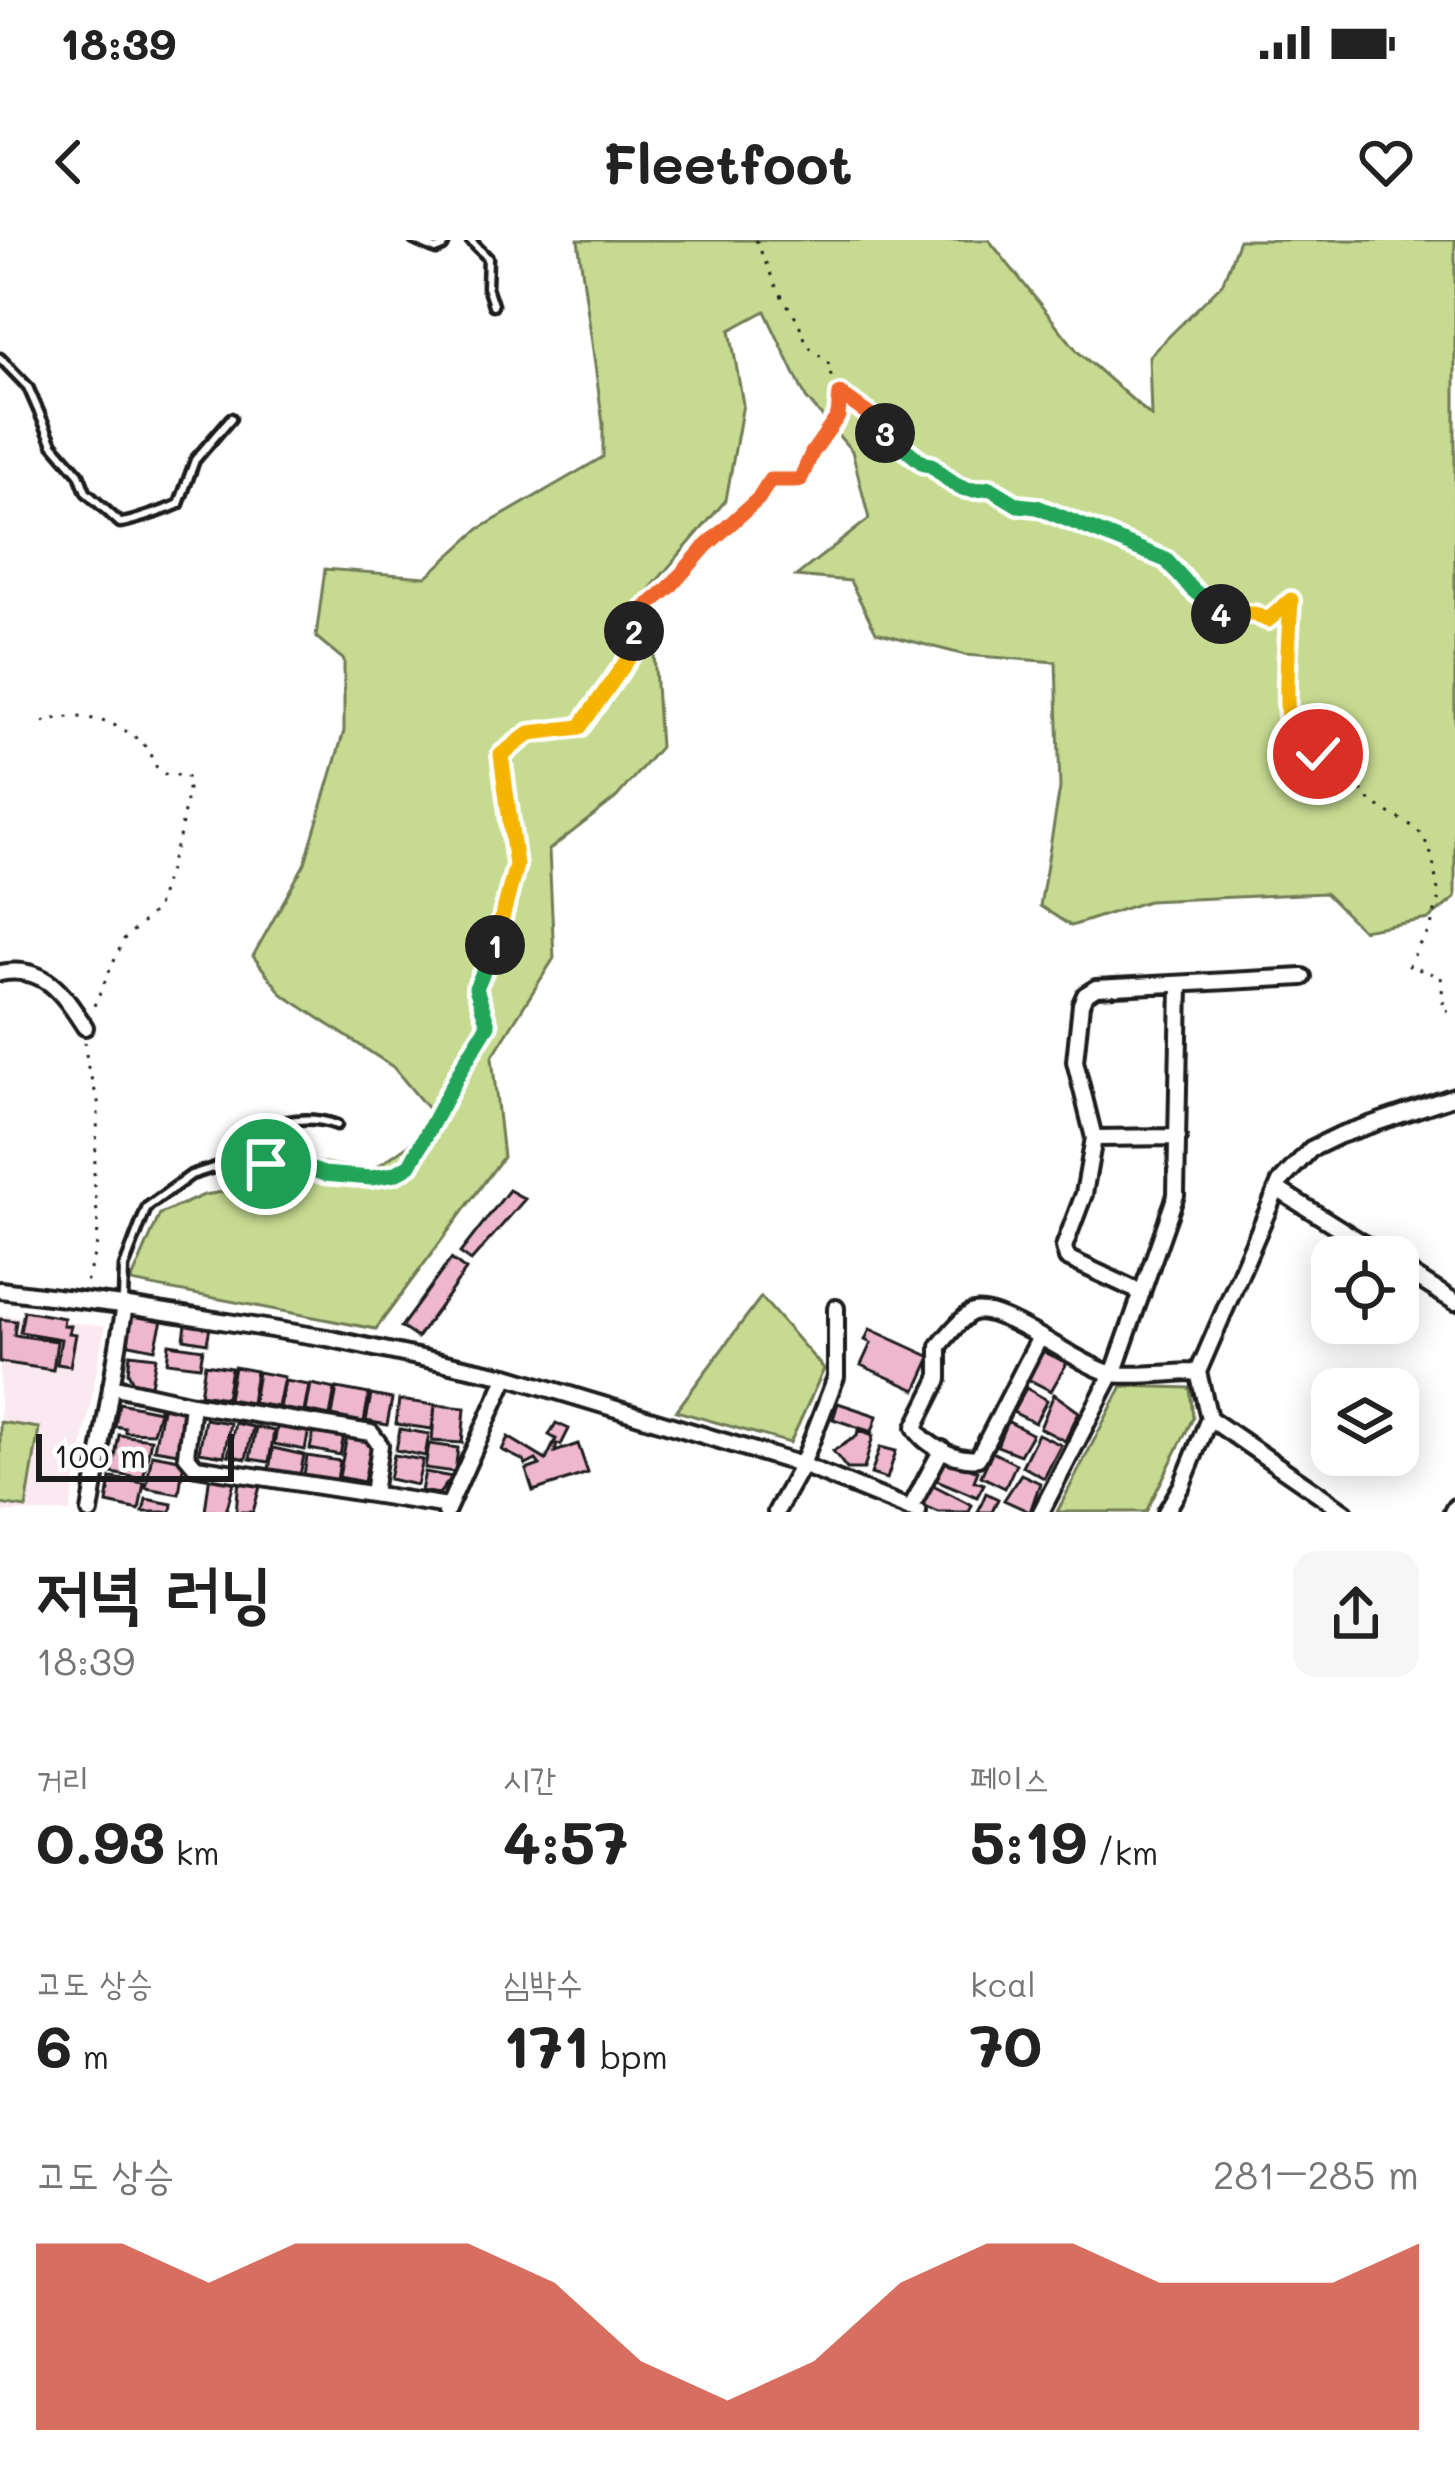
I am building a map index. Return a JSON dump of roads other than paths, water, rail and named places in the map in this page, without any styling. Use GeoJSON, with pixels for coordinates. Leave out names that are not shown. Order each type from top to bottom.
{"type":"FeatureCollection","features":[{"type":"Feature","properties":{"kind":"street"},"geometry":{"type":"LineString","coordinates":[[0,973],[30,974],[51,983],[85,1027]]}},
{"type":"Feature","properties":{"kind":"street"},"geometry":{"type":"LineString","coordinates":[[1142,1293],[1067,1258],[1064,1247],[1084,1194],[1094,1138],[1075,1061],[1085,995],[1096,988],[1303,977]]}},
{"type":"Feature","properties":{"kind":"street"},"geometry":{"type":"LineString","coordinates":[[1042,1512],[1112,1374],[1176,1195],[1180,984]]}},
{"type":"Feature","properties":{"kind":"street"},"geometry":{"type":"LineString","coordinates":[[1166,1512],[1209,1418],[1198,1372],[1277,1189],[1291,1168],[1311,1149],[1340,1135],[1455,1096]]}},
{"type":"Feature","properties":{"kind":"street"},"geometry":{"type":"LineString","coordinates":[[1094,1138],[1178,1136]]}},
{"type":"Feature","properties":{"kind":"street"},"geometry":{"type":"LineString","coordinates":[[1277,1189],[1351,1236]]}},
{"type":"Feature","properties":{"kind":"street"},"geometry":{"type":"LineString","coordinates":[[1419,1279],[1455,1302]]}},
{"type":"Feature","properties":{"kind":"street"},"geometry":{"type":"LineString","coordinates":[[0,1290],[327,1338],[507,1376],[802,1465],[914,1510],[942,1449]]}},
{"type":"Feature","properties":{"kind":"street"},"geometry":{"type":"LineString","coordinates":[[90,1512],[124,1305]]}},
{"type":"Feature","properties":{"kind":"street"},"geometry":{"type":"LineString","coordinates":[[776,1512],[802,1465],[836,1377],[836,1308]]}},
{"type":"Feature","properties":{"kind":"street"},"geometry":{"type":"LineString","coordinates":[[1040,1337],[979,1458],[965,1460],[920,1438],[915,1427],[939,1379],[939,1346],[977,1310],[989,1311],[1040,1337],[1112,1374],[1198,1372]]}},
{"type":"Feature","properties":{"kind":"street"},"geometry":{"type":"LineString","coordinates":[[193,1404],[186,1455],[196,1468],[447,1509],[507,1376]]}},
{"type":"Feature","properties":{"kind":"street"},"geometry":{"type":"LineString","coordinates":[[111,1386],[371,1433],[380,1445],[374,1494]]}},
{"type":"Feature","properties":{"kind":"street"},"geometry":{"type":"LineString","coordinates":[[1209,1418],[1345,1512]]}},
{"type":"Feature","properties":{"kind":"lane"},"geometry":{"type":"LineString","coordinates":[[414,240],[436,250],[446,240]]}},
{"type":"Feature","properties":{"kind":"lane"},"geometry":{"type":"LineString","coordinates":[[470,240],[488,258],[487,287],[493,305]]}},
{"type":"Feature","properties":{"kind":"lane"},"geometry":{"type":"LineString","coordinates":[[0,358],[28,387],[53,444],[79,474],[86,492],[120,523],[174,508],[195,460],[231,418]]}},
{"type":"Feature","properties":{"kind":"lane"},"geometry":{"type":"LineString","coordinates":[[241,1159],[253,1136],[275,1124],[324,1120],[337,1125]]}},
{"type":"Feature","properties":{"kind":"lane"},"geometry":{"type":"LineString","coordinates":[[124,1305],[124,1267],[147,1207],[191,1175],[241,1159],[293,1163],[350,1177],[395,1174]]}}]}
